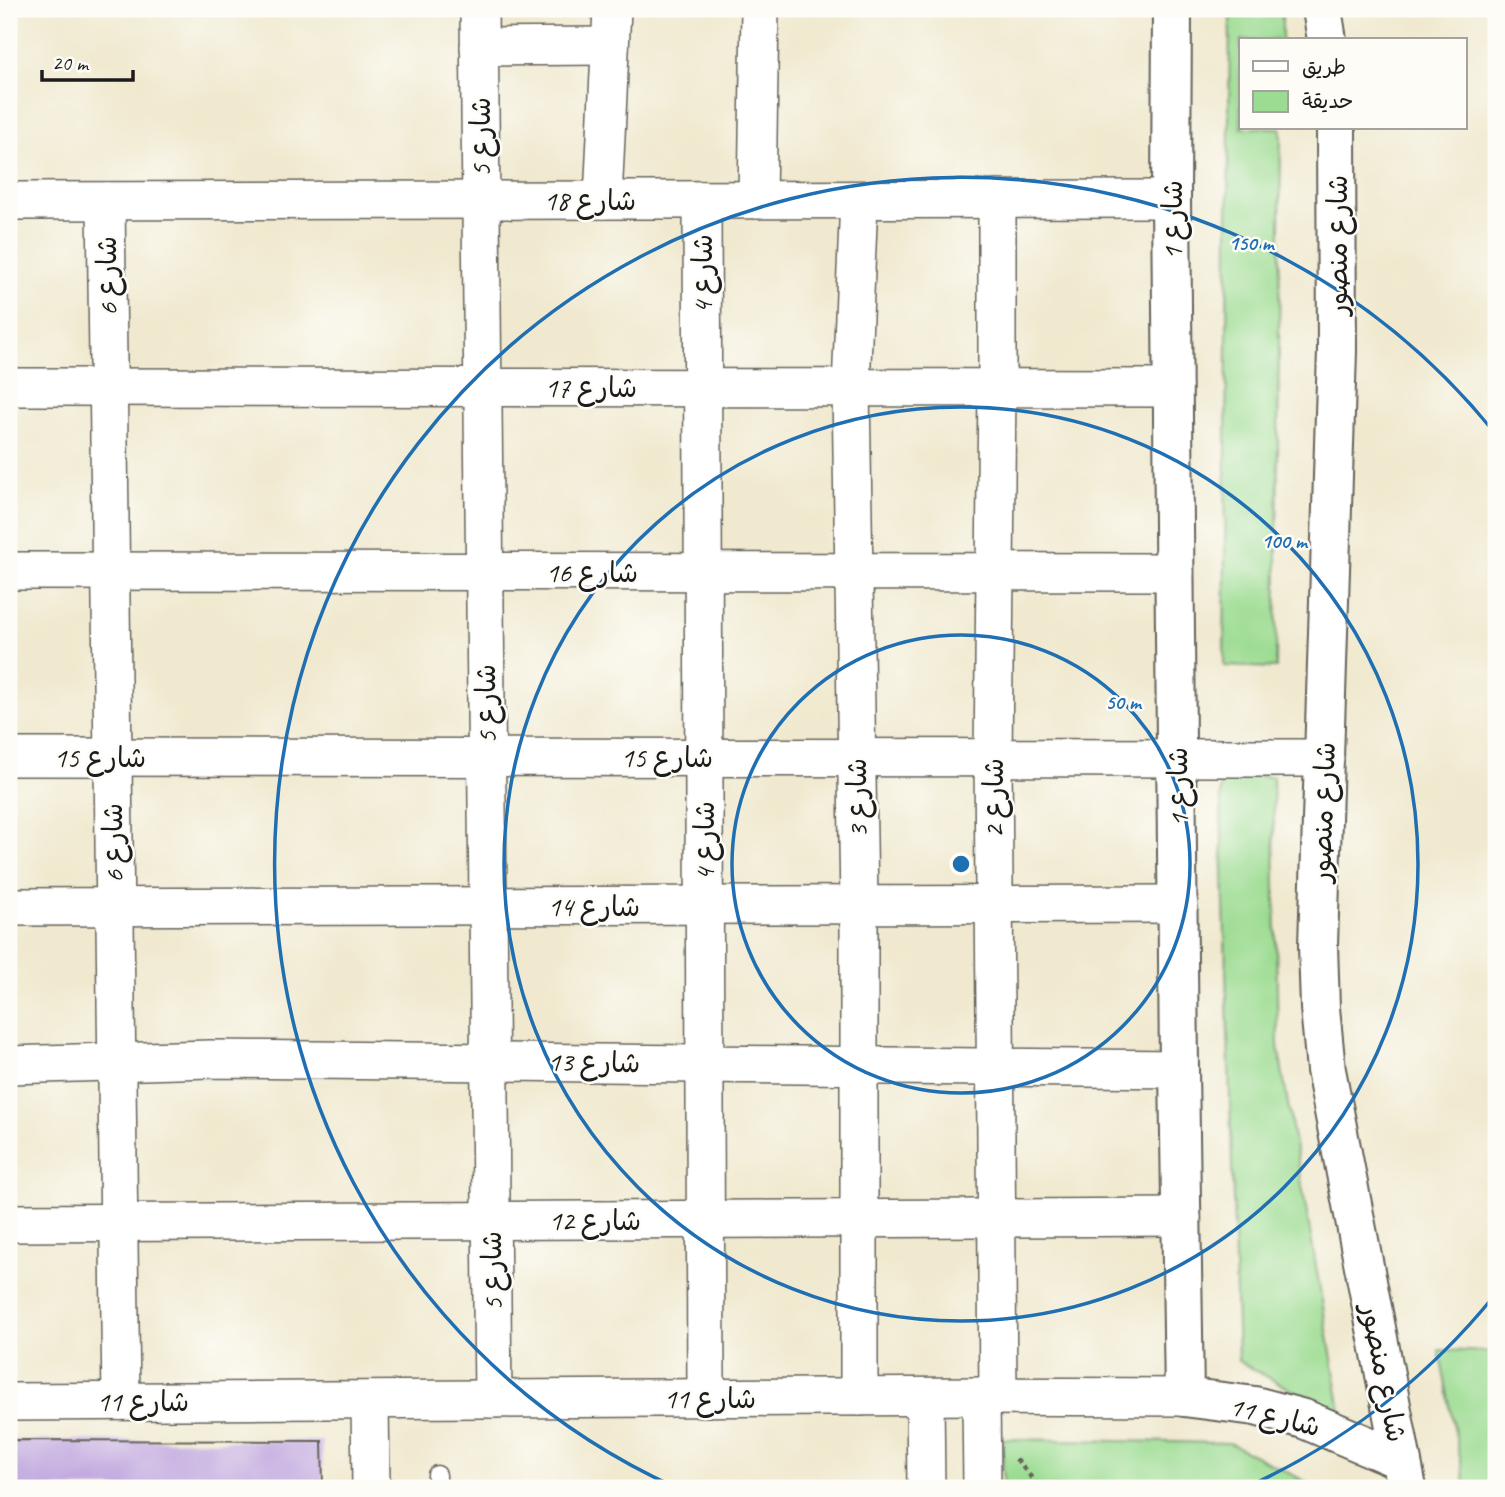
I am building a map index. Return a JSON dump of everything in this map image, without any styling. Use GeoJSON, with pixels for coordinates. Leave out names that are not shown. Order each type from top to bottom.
{"type":"FeatureCollection","features":[{"type":"Feature","properties":{"kind":"street","name":"شارع 5"},"geometry":{"type":"LineString","coordinates":[[479,9],[493,1399]]}},
{"type":"Feature","properties":{"kind":"street"},"geometry":{"type":"LineString","coordinates":[[603,200],[612,9]]}},
{"type":"Feature","properties":{"kind":"street"},"geometry":{"type":"LineString","coordinates":[[757,200],[760,9]]}},
{"type":"Feature","properties":{"kind":"street","name":"شارع 1"},"geometry":{"type":"LineString","coordinates":[[1172,9],[1171,199],[1184,1397]]}},
{"type":"Feature","properties":{"kind":"street"},"geometry":{"type":"LineString","coordinates":[[479,47],[610,46]]}},
{"type":"Feature","properties":{"kind":"street","name":"شارع منصور"},"geometry":{"type":"LineString","coordinates":[[1336,130],[1337,351],[1318,945],[1320,1009],[1345,1170],[1404,1474]]}},
{"type":"Feature","properties":{"kind":"street","name":"شارع 2"},"geometry":{"type":"LineString","coordinates":[[982,1488],[990,1396],[999,1218],[993,757],[997,199]]}},
{"type":"Feature","properties":{"kind":"street","name":"شارع 18"},"geometry":{"type":"LineString","coordinates":[[9,201],[1171,199]]}},
{"type":"Feature","properties":{"kind":"street","name":"شارع 4"},"geometry":{"type":"LineString","coordinates":[[702,200],[706,1398]]}},
{"type":"Feature","properties":{"kind":"street","name":"شارع 3"},"geometry":{"type":"LineString","coordinates":[[859,200],[851,387],[859,905],[859,1397]]}},
{"type":"Feature","properties":{"kind":"street","name":"شارع 6"},"geometry":{"type":"LineString","coordinates":[[106,201],[121,1401]]}},
{"type":"Feature","properties":{"kind":"street","name":"شارع 17"},"geometry":{"type":"LineString","coordinates":[[9,387],[1173,388]]}},
{"type":"Feature","properties":{"kind":"street","name":"شارع 16"},"geometry":{"type":"LineString","coordinates":[[9,572],[1175,572]]}},
{"type":"Feature","properties":{"kind":"street","name":"شارع 15"},"geometry":{"type":"LineString","coordinates":[[9,757],[1325,758]]}},
{"type":"Feature","properties":{"kind":"street","name":"شارع 14"},"geometry":{"type":"LineString","coordinates":[[9,907],[1179,904]]}},
{"type":"Feature","properties":{"kind":"street","name":"شارع 13"},"geometry":{"type":"LineString","coordinates":[[9,1065],[199,1059],[1179,1069]]}},
{"type":"Feature","properties":{"kind":"street","name":"شارع 12"},"geometry":{"type":"LineString","coordinates":[[9,1223],[1182,1217]]}},
{"type":"Feature","properties":{"kind":"street"},"geometry":{"type":"LineString","coordinates":[[925,1397],[926,1488]]}},
{"type":"Feature","properties":{"kind":"street","name":"شارع 11"},"geometry":{"type":"LineString","coordinates":[[9,1402],[1184,1397],[1255,1406],[1304,1419],[1404,1474]]}},
{"type":"Feature","properties":{"kind":"street"},"geometry":{"type":"LineString","coordinates":[[370,1400],[371,1488]]}},
{"type":"Feature","properties":{"kind":"green space"},"geometry":{"type":"Polygon","coordinates":[[[1230,9],[1282,9],[1282,38],[1239,38],[1239,130],[1281,130],[1276,668],[1224,666],[1230,9]]]}},
{"type":"Feature","properties":{"kind":"green space"},"geometry":{"type":"Polygon","coordinates":[[[1220,773],[1273,777],[1278,1046],[1341,1411],[1303,1396],[1238,1361],[1220,773]]]}},
{"type":"Feature","properties":{"kind":"green space"},"geometry":{"type":"Polygon","coordinates":[[[1439,1350],[1496,1352],[1496,1488],[1466,1488],[1439,1350]]]}},
{"type":"Feature","properties":{"kind":"green space"},"geometry":{"type":"Polygon","coordinates":[[[1003,1439],[1230,1443],[1318,1488],[1003,1488],[1003,1439]]]}},
{"type":"Feature","properties":{"kind":"building"},"geometry":{"type":"Polygon","coordinates":[[[9,1440],[322,1441],[323,1488],[9,1488],[9,1440]]]}}]}
